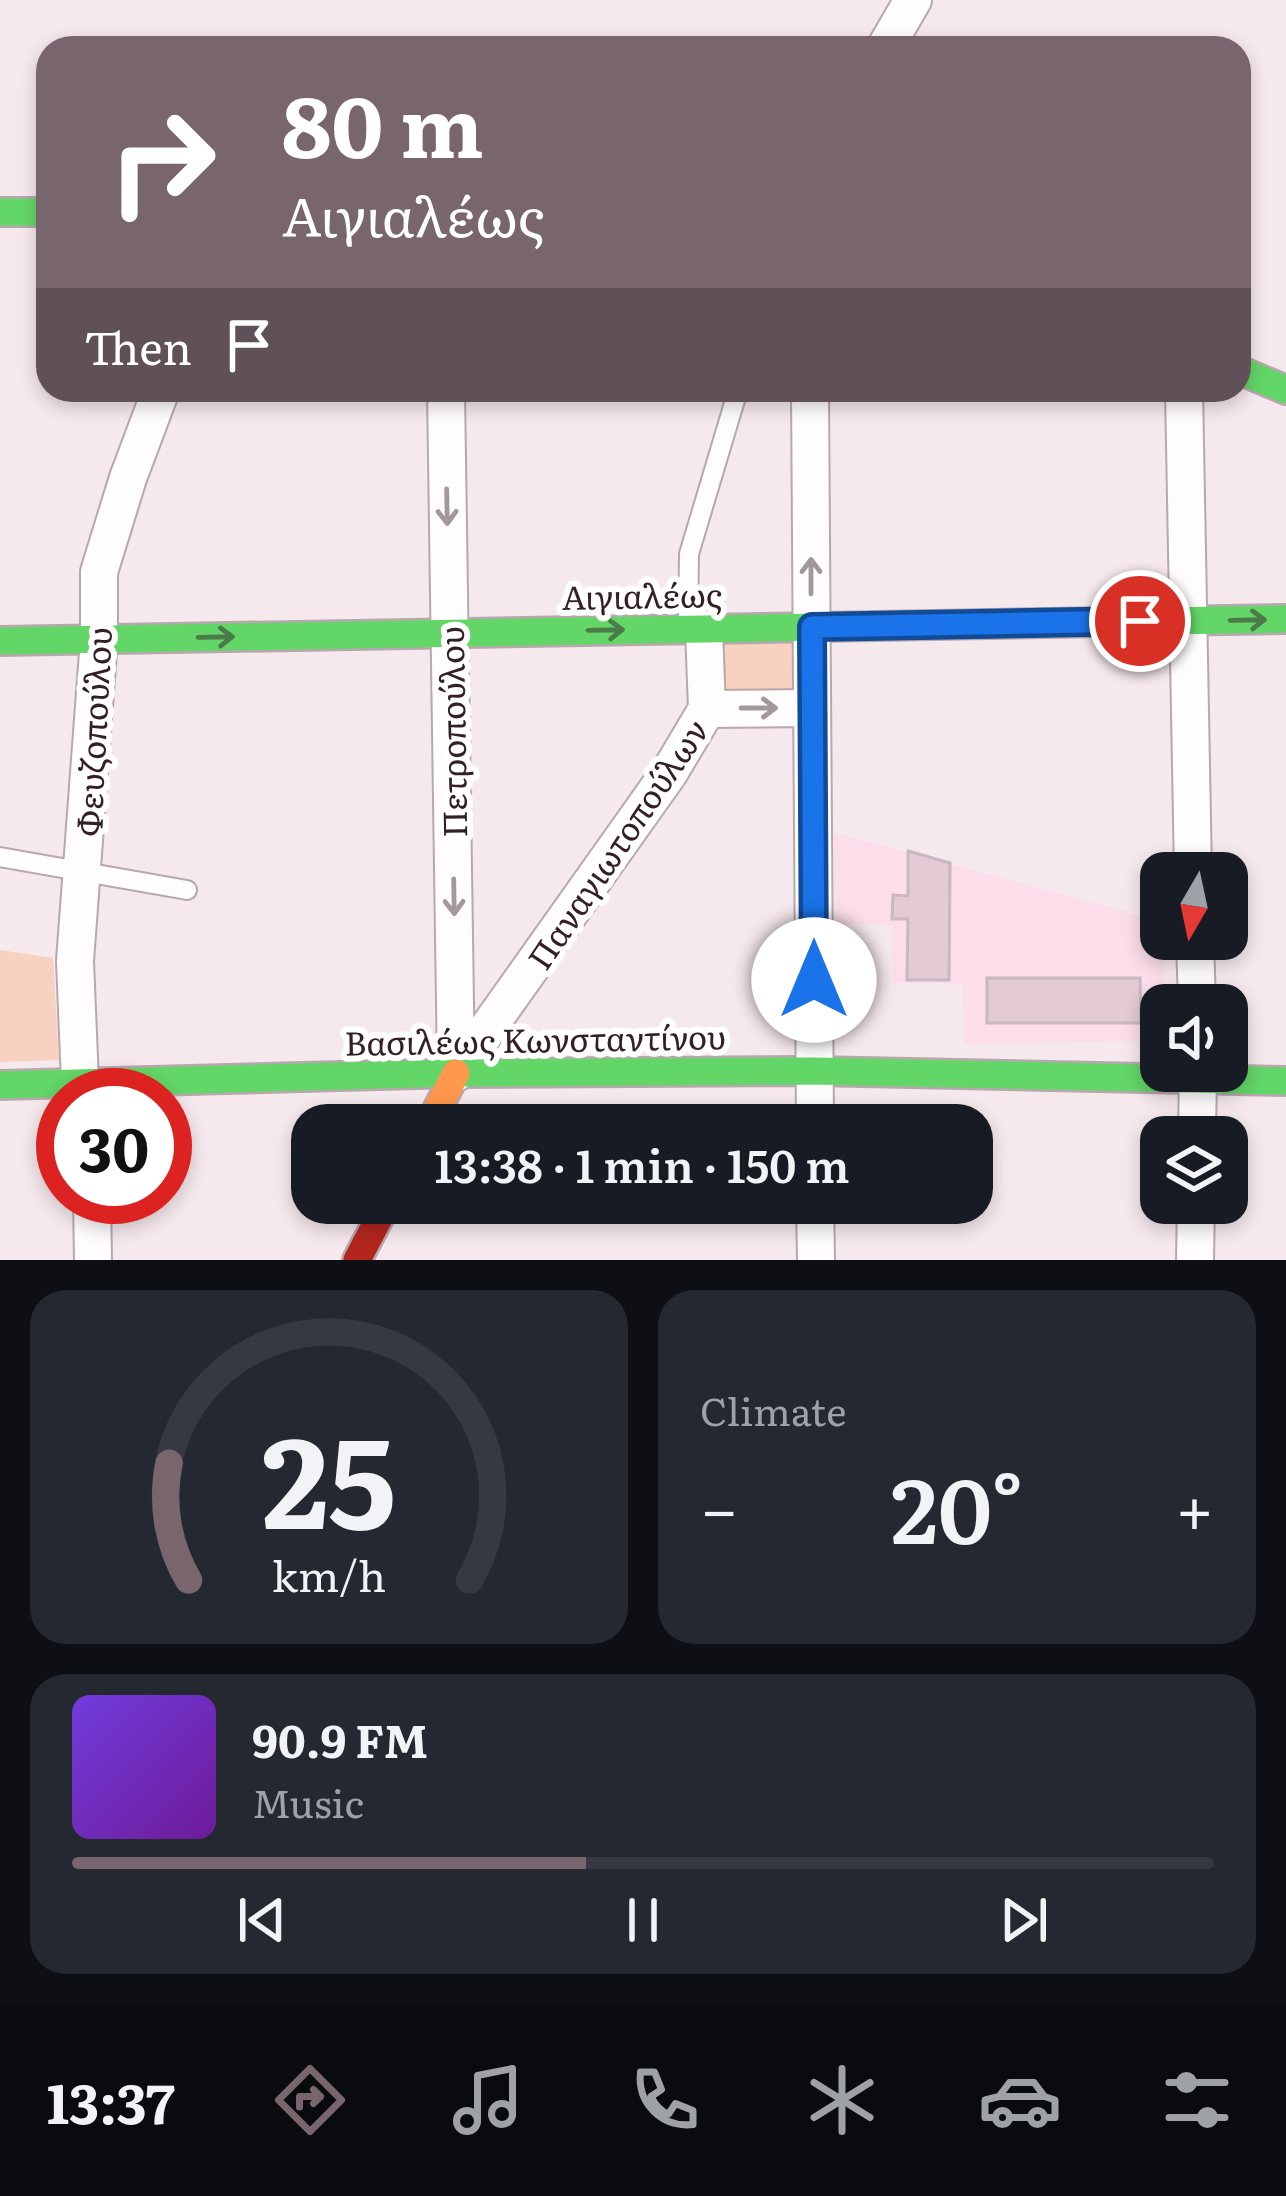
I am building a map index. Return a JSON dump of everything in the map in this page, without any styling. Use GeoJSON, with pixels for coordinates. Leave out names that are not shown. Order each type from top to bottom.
{"type":"FeatureCollection","features":[{"type":"Feature","properties":{"kind":"street"},"geometry":{"type":"LineString","coordinates":[[892,36],[913,0]]}},
{"type":"Feature","properties":{"kind":"street"},"geometry":{"type":"LineString","coordinates":[[0,212],[36,212]]}},
{"type":"Feature","properties":{"kind":"street"},"geometry":{"type":"LineString","coordinates":[[1251,375],[1286,390]]}},
{"type":"Feature","properties":{"kind":"street","name":"Φευζοπούλου"},"geometry":{"type":"LineString","coordinates":[[83,1068],[75,962],[99,639],[99,572],[156,402]]}},
{"type":"Feature","properties":{"kind":"street","name":"Πετροπούλου"},"geometry":{"type":"LineString","coordinates":[[446,402],[456,1073]]}},
{"type":"Feature","properties":{"kind":"street"},"geometry":{"type":"LineString","coordinates":[[811,402],[815,1104]]}},
{"type":"Feature","properties":{"kind":"street"},"geometry":{"type":"LineString","coordinates":[[1184,402],[1192,852]]}},
{"type":"Feature","properties":{"kind":"street","name":"Αιγιαλέως"},"geometry":{"type":"LineString","coordinates":[[0,641],[1286,619]]}},
{"type":"Feature","properties":{"kind":"street"},"geometry":{"type":"LineString","coordinates":[[696,629],[707,709]]}},
{"type":"Feature","properties":{"kind":"street","name":"Παναγιωτοπούλων"},"geometry":{"type":"LineString","coordinates":[[440,1104],[456,1073],[669,772],[707,709],[812,708]]}},
{"type":"Feature","properties":{"kind":"street","name":"Βασιλέως Κωνσταντίνου"},"geometry":{"type":"LineString","coordinates":[[192,1083],[456,1073],[1140,1075]]}},
{"type":"Feature","properties":{"kind":"street","name":"Βασιλέως Κωνσταντίνου"},"geometry":{"type":"LineString","coordinates":[[1248,1079],[1286,1081]]}},
{"type":"Feature","properties":{"kind":"street","name":"Βασιλέως Κωνσταντίνου"},"geometry":{"type":"LineString","coordinates":[[0,1085],[36,1086]]}},
{"type":"Feature","properties":{"kind":"street"},"geometry":{"type":"LineString","coordinates":[[92,1224],[93,1260]]}},
{"type":"Feature","properties":{"kind":"street"},"geometry":{"type":"LineString","coordinates":[[357,1260],[376,1224]]}},
{"type":"Feature","properties":{"kind":"street"},"geometry":{"type":"LineString","coordinates":[[815,1224],[815,1260]]}},
{"type":"Feature","properties":{"kind":"street"},"geometry":{"type":"LineString","coordinates":[[1196,1224],[1196,1260]]}},
{"type":"Feature","properties":{"kind":"lane"},"geometry":{"type":"LineString","coordinates":[[696,629],[688,554],[734,402]]}},
{"type":"Feature","properties":{"kind":"lane"},"geometry":{"type":"LineString","coordinates":[[0,857],[187,890]]}},
{"type":"Feature","properties":{"kind":"shaded area"},"geometry":{"type":"Polygon","coordinates":[[[792,639],[794,697],[716,699],[715,641],[792,639]]]}},
{"type":"Feature","properties":{"kind":"shaded area"},"geometry":{"type":"Polygon","coordinates":[[[833,832],[1140,915],[1140,960],[1164,960],[1163,984],[1140,984],[1140,1041],[965,1044],[962,984],[893,983],[892,925],[835,924],[833,832]]]}},
{"type":"Feature","properties":{"kind":"shaded area"},"geometry":{"type":"Polygon","coordinates":[[[0,950],[53,958],[59,1060],[0,1062],[0,950]]]}},
{"type":"Feature","properties":{"kind":"building"},"geometry":{"type":"Polygon","coordinates":[[[908,851],[950,863],[949,980],[907,980],[908,919],[892,919],[893,895],[908,896],[908,851]]]}},
{"type":"Feature","properties":{"kind":"building"},"geometry":{"type":"Polygon","coordinates":[[[987,978],[1140,978],[1140,1023],[987,1023],[987,978]]]}},
{"type":"Feature","properties":{"kind":"traffic: fast"},"geometry":{"type":"LineString","coordinates":[[0,212],[36,212]]}},
{"type":"Feature","properties":{"kind":"traffic: fast"},"geometry":{"type":"LineString","coordinates":[[1251,375],[1286,390]]}},
{"type":"Feature","properties":{"kind":"traffic: fast"},"geometry":{"type":"LineString","coordinates":[[0,641],[1286,619]]}},
{"type":"Feature","properties":{"kind":"traffic: fast"},"geometry":{"type":"LineString","coordinates":[[0,1085],[456,1073],[814,1071],[1286,1081]]}},
{"type":"Feature","properties":{"kind":"traffic: slow"},"geometry":{"type":"LineString","coordinates":[[440,1104],[456,1073]]}},
{"type":"Feature","properties":{"kind":"traffic: jam"},"geometry":{"type":"LineString","coordinates":[[357,1260],[376,1224]]}},
{"type":"Feature","properties":{"kind":"route"},"geometry":{"type":"LineString","coordinates":[[814,980],[812,627],[1140,621]]}}]}
